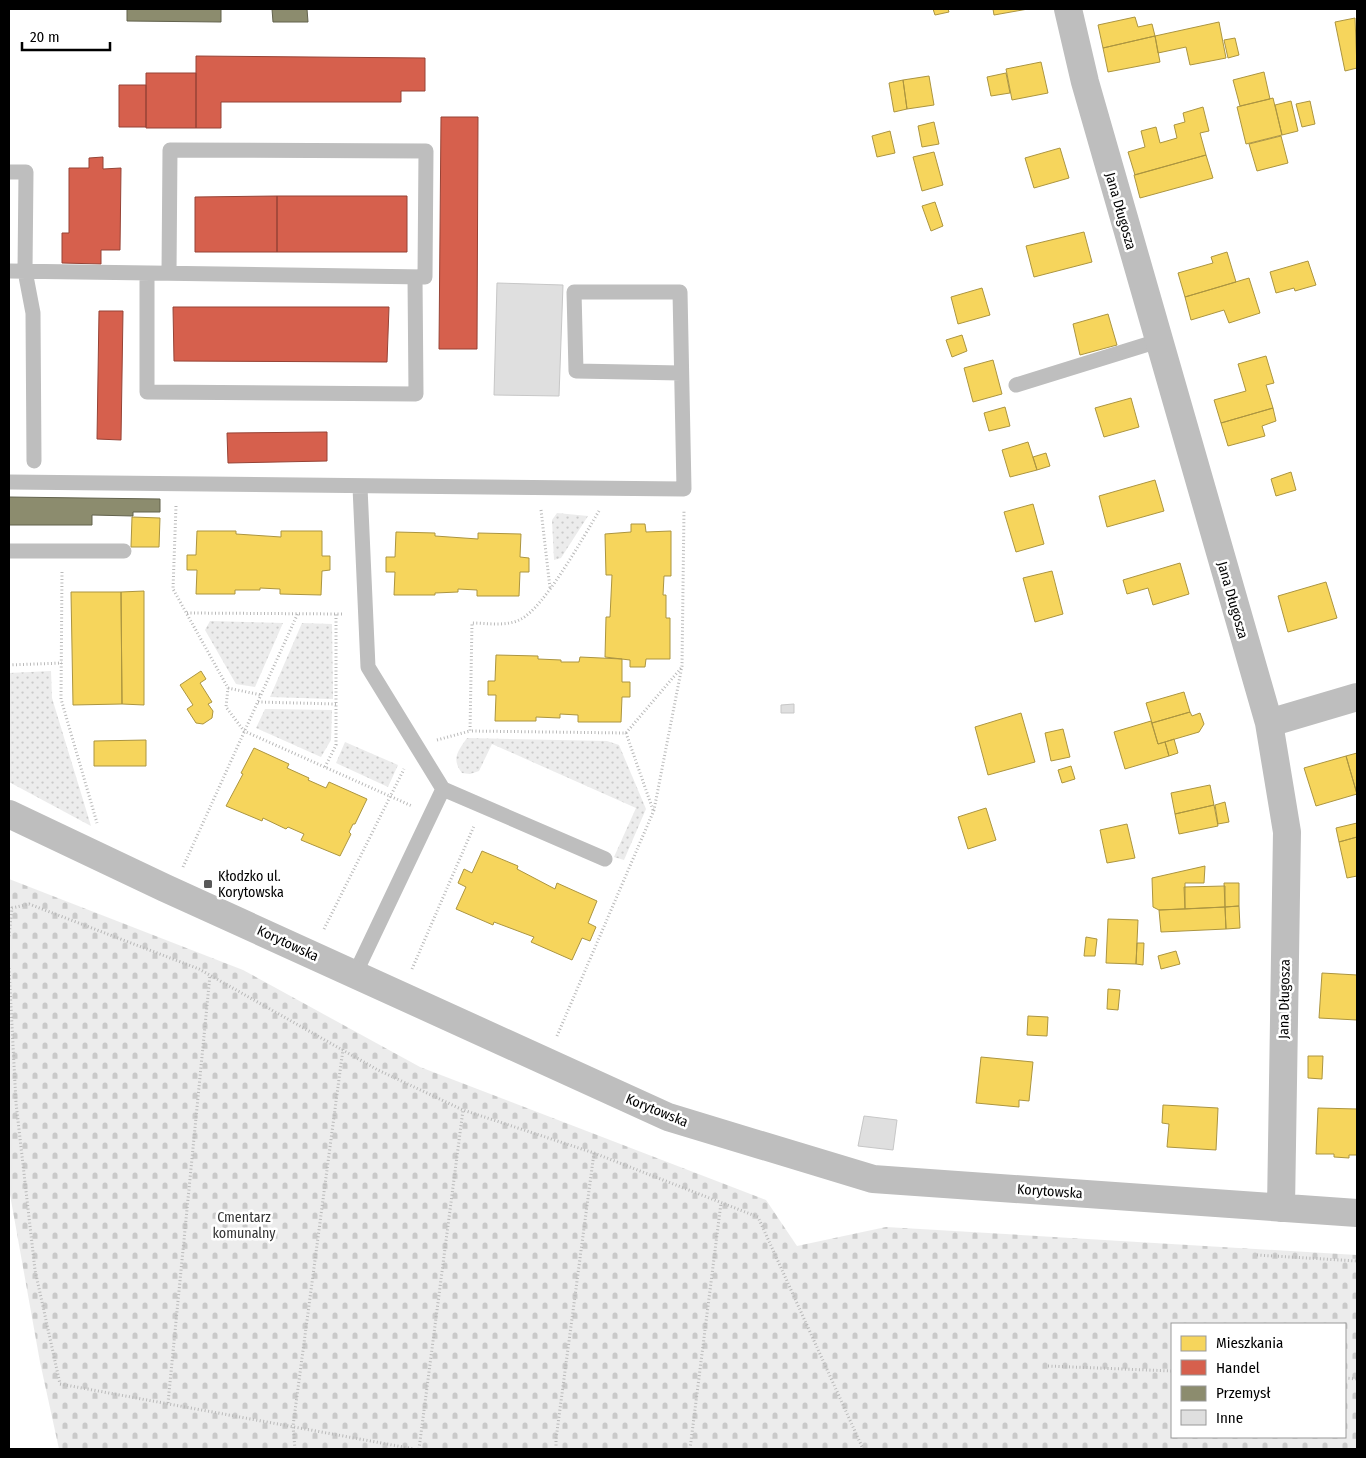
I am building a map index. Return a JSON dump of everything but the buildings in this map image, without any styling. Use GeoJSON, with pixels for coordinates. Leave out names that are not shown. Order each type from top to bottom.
{"type":"FeatureCollection","features":[{"type":"Feature","properties":{"kind":"street","name":"Jana Długosza"},"geometry":{"type":"LineString","coordinates":[[1068,9],[1085,82],[1269,723],[1287,832],[1281,1208]]}},
{"type":"Feature","properties":{"kind":"street"},"geometry":{"type":"LineString","coordinates":[[1269,723],[1357,696]]}},
{"type":"Feature","properties":{"kind":"street","name":"Korytowska"},"geometry":{"type":"LineString","coordinates":[[9,814],[21,826],[107,860],[668,1118],[873,1179],[1357,1213]]}},
{"type":"Feature","properties":{"kind":"lane"},"geometry":{"type":"LineString","coordinates":[[9,271],[425,277],[426,151],[170,150],[170,273]]}},
{"type":"Feature","properties":{"kind":"lane"},"geometry":{"type":"LineString","coordinates":[[9,172],[26,172],[25,271],[34,312],[34,461]]}},
{"type":"Feature","properties":{"kind":"lane"},"geometry":{"type":"LineString","coordinates":[[147,273],[147,392],[416,394],[415,276]]}},
{"type":"Feature","properties":{"kind":"lane"},"geometry":{"type":"LineString","coordinates":[[9,482],[538,489],[684,489],[680,292],[574,292],[576,371],[681,373]]}},
{"type":"Feature","properties":{"kind":"lane"},"geometry":{"type":"LineString","coordinates":[[1016,385],[1158,341]]}},
{"type":"Feature","properties":{"kind":"lane"},"geometry":{"type":"LineString","coordinates":[[360,487],[368,667],[444,789],[605,859]]}},
{"type":"Feature","properties":{"kind":"lane"},"geometry":{"type":"LineString","coordinates":[[9,551],[124,551]]}},
{"type":"Feature","properties":{"kind":"lane"},"geometry":{"type":"LineString","coordinates":[[355,974],[444,789]]}},
{"type":"Feature","properties":{"kind":"path"},"geometry":{"type":"LineString","coordinates":[[177,485],[173,588],[228,688],[226,708],[244,731],[431,814]]}},
{"type":"Feature","properties":{"kind":"path"},"geometry":{"type":"LineString","coordinates":[[538,489],[550,589]]}},
{"type":"Feature","properties":{"kind":"path"},"geometry":{"type":"LineString","coordinates":[[470,731],[472,623],[510,623],[522,619],[550,589],[613,489]]}},
{"type":"Feature","properties":{"kind":"path"},"geometry":{"type":"LineString","coordinates":[[546,1062],[654,810],[682,666],[684,489]]}},
{"type":"Feature","properties":{"kind":"path"},"geometry":{"type":"LineString","coordinates":[[62,552],[61,699],[107,860]]}},
{"type":"Feature","properties":{"kind":"path"},"geometry":{"type":"LineString","coordinates":[[186,613],[366,614]]}},
{"type":"Feature","properties":{"kind":"path"},"geometry":{"type":"LineString","coordinates":[[173,890],[298,614]]}},
{"type":"Feature","properties":{"kind":"path"},"geometry":{"type":"LineString","coordinates":[[325,767],[336,745],[336,614]]}},
{"type":"Feature","properties":{"kind":"path"},"geometry":{"type":"LineString","coordinates":[[9,665],[62,663]]}},
{"type":"Feature","properties":{"kind":"path"},"geometry":{"type":"LineString","coordinates":[[626,733],[682,666]]}},
{"type":"Feature","properties":{"kind":"path"},"geometry":{"type":"LineString","coordinates":[[228,688],[261,695]]}},
{"type":"Feature","properties":{"kind":"path"},"geometry":{"type":"LineString","coordinates":[[258,702],[336,704]]}},
{"type":"Feature","properties":{"kind":"path"},"geometry":{"type":"LineString","coordinates":[[312,954],[416,745],[470,731],[626,733]]}},
{"type":"Feature","properties":{"kind":"path"},"geometry":{"type":"LineString","coordinates":[[626,733],[654,810]]}},
{"type":"Feature","properties":{"kind":"path"},"geometry":{"type":"LineString","coordinates":[[400,995],[483,806]]}},
{"type":"Feature","properties":{"kind":"path"},"geometry":{"type":"LineString","coordinates":[[9,936],[12,908],[29,904],[199,969],[378,1070],[463,1110],[594,1153],[758,1217],[863,1449]]}},
{"type":"Feature","properties":{"kind":"path"},"geometry":{"type":"LineString","coordinates":[[9,968],[16,1103],[35,1270],[60,1384],[414,1449]]}},
{"type":"Feature","properties":{"kind":"path"},"geometry":{"type":"LineString","coordinates":[[168,1403],[210,975]]}},
{"type":"Feature","properties":{"kind":"path"},"geometry":{"type":"LineString","coordinates":[[295,1449],[293,1426],[343,1049]]}},
{"type":"Feature","properties":{"kind":"path"},"geometry":{"type":"LineString","coordinates":[[419,1449],[463,1110]]}},
{"type":"Feature","properties":{"kind":"path"},"geometry":{"type":"LineString","coordinates":[[556,1449],[594,1153]]}},
{"type":"Feature","properties":{"kind":"path"},"geometry":{"type":"LineString","coordinates":[[690,1449],[721,1203]]}},
{"type":"Feature","properties":{"kind":"path"},"geometry":{"type":"LineString","coordinates":[[1257,1255],[1357,1261]]}},
{"type":"Feature","properties":{"kind":"path"},"geometry":{"type":"LineString","coordinates":[[1048,1366],[1171,1371]]}},
{"type":"Feature","properties":{"kind":"green space"},"geometry":{"type":"Polygon","coordinates":[[[557,513],[588,516],[561,558],[554,560],[552,520],[557,513]]]}},
{"type":"Feature","properties":{"kind":"green space"},"geometry":{"type":"Polygon","coordinates":[[[210,621],[283,623],[255,687],[236,684],[205,630],[210,621]]]}},
{"type":"Feature","properties":{"kind":"green space"},"geometry":{"type":"Polygon","coordinates":[[[302,623],[332,624],[333,699],[270,697],[302,623]]]}},
{"type":"Feature","properties":{"kind":"green space"},"geometry":{"type":"Polygon","coordinates":[[[51,671],[52,698],[91,826],[9,782],[9,673],[51,671]]]}},
{"type":"Feature","properties":{"kind":"green space"},"geometry":{"type":"Polygon","coordinates":[[[265,709],[332,710],[331,740],[321,757],[256,728],[265,709]]]}},
{"type":"Feature","properties":{"kind":"green space"},"geometry":{"type":"Polygon","coordinates":[[[467,738],[607,741],[619,745],[646,809],[624,860],[614,857],[636,808],[492,744],[479,771],[470,774],[462,773],[456,759],[467,738]]]}},
{"type":"Feature","properties":{"kind":"green space"},"geometry":{"type":"Polygon","coordinates":[[[345,742],[398,765],[388,787],[336,763],[345,742]]]}},
{"type":"Feature","properties":{"kind":"green space","name":"Cmentarz komunalny"},"geometry":{"type":"Polygon","coordinates":[[[9,879],[243,970],[420,1067],[766,1200],[797,1246],[886,1227],[1357,1255],[1357,1449],[59,1449],[40,1362],[9,1189],[9,879]]]}},
{"type":"Feature","properties":{"kind":"place","name":"Kłodzko ul. Korytowska"},"geometry":{"type":"Point","coordinates":[208,884]}}]}
